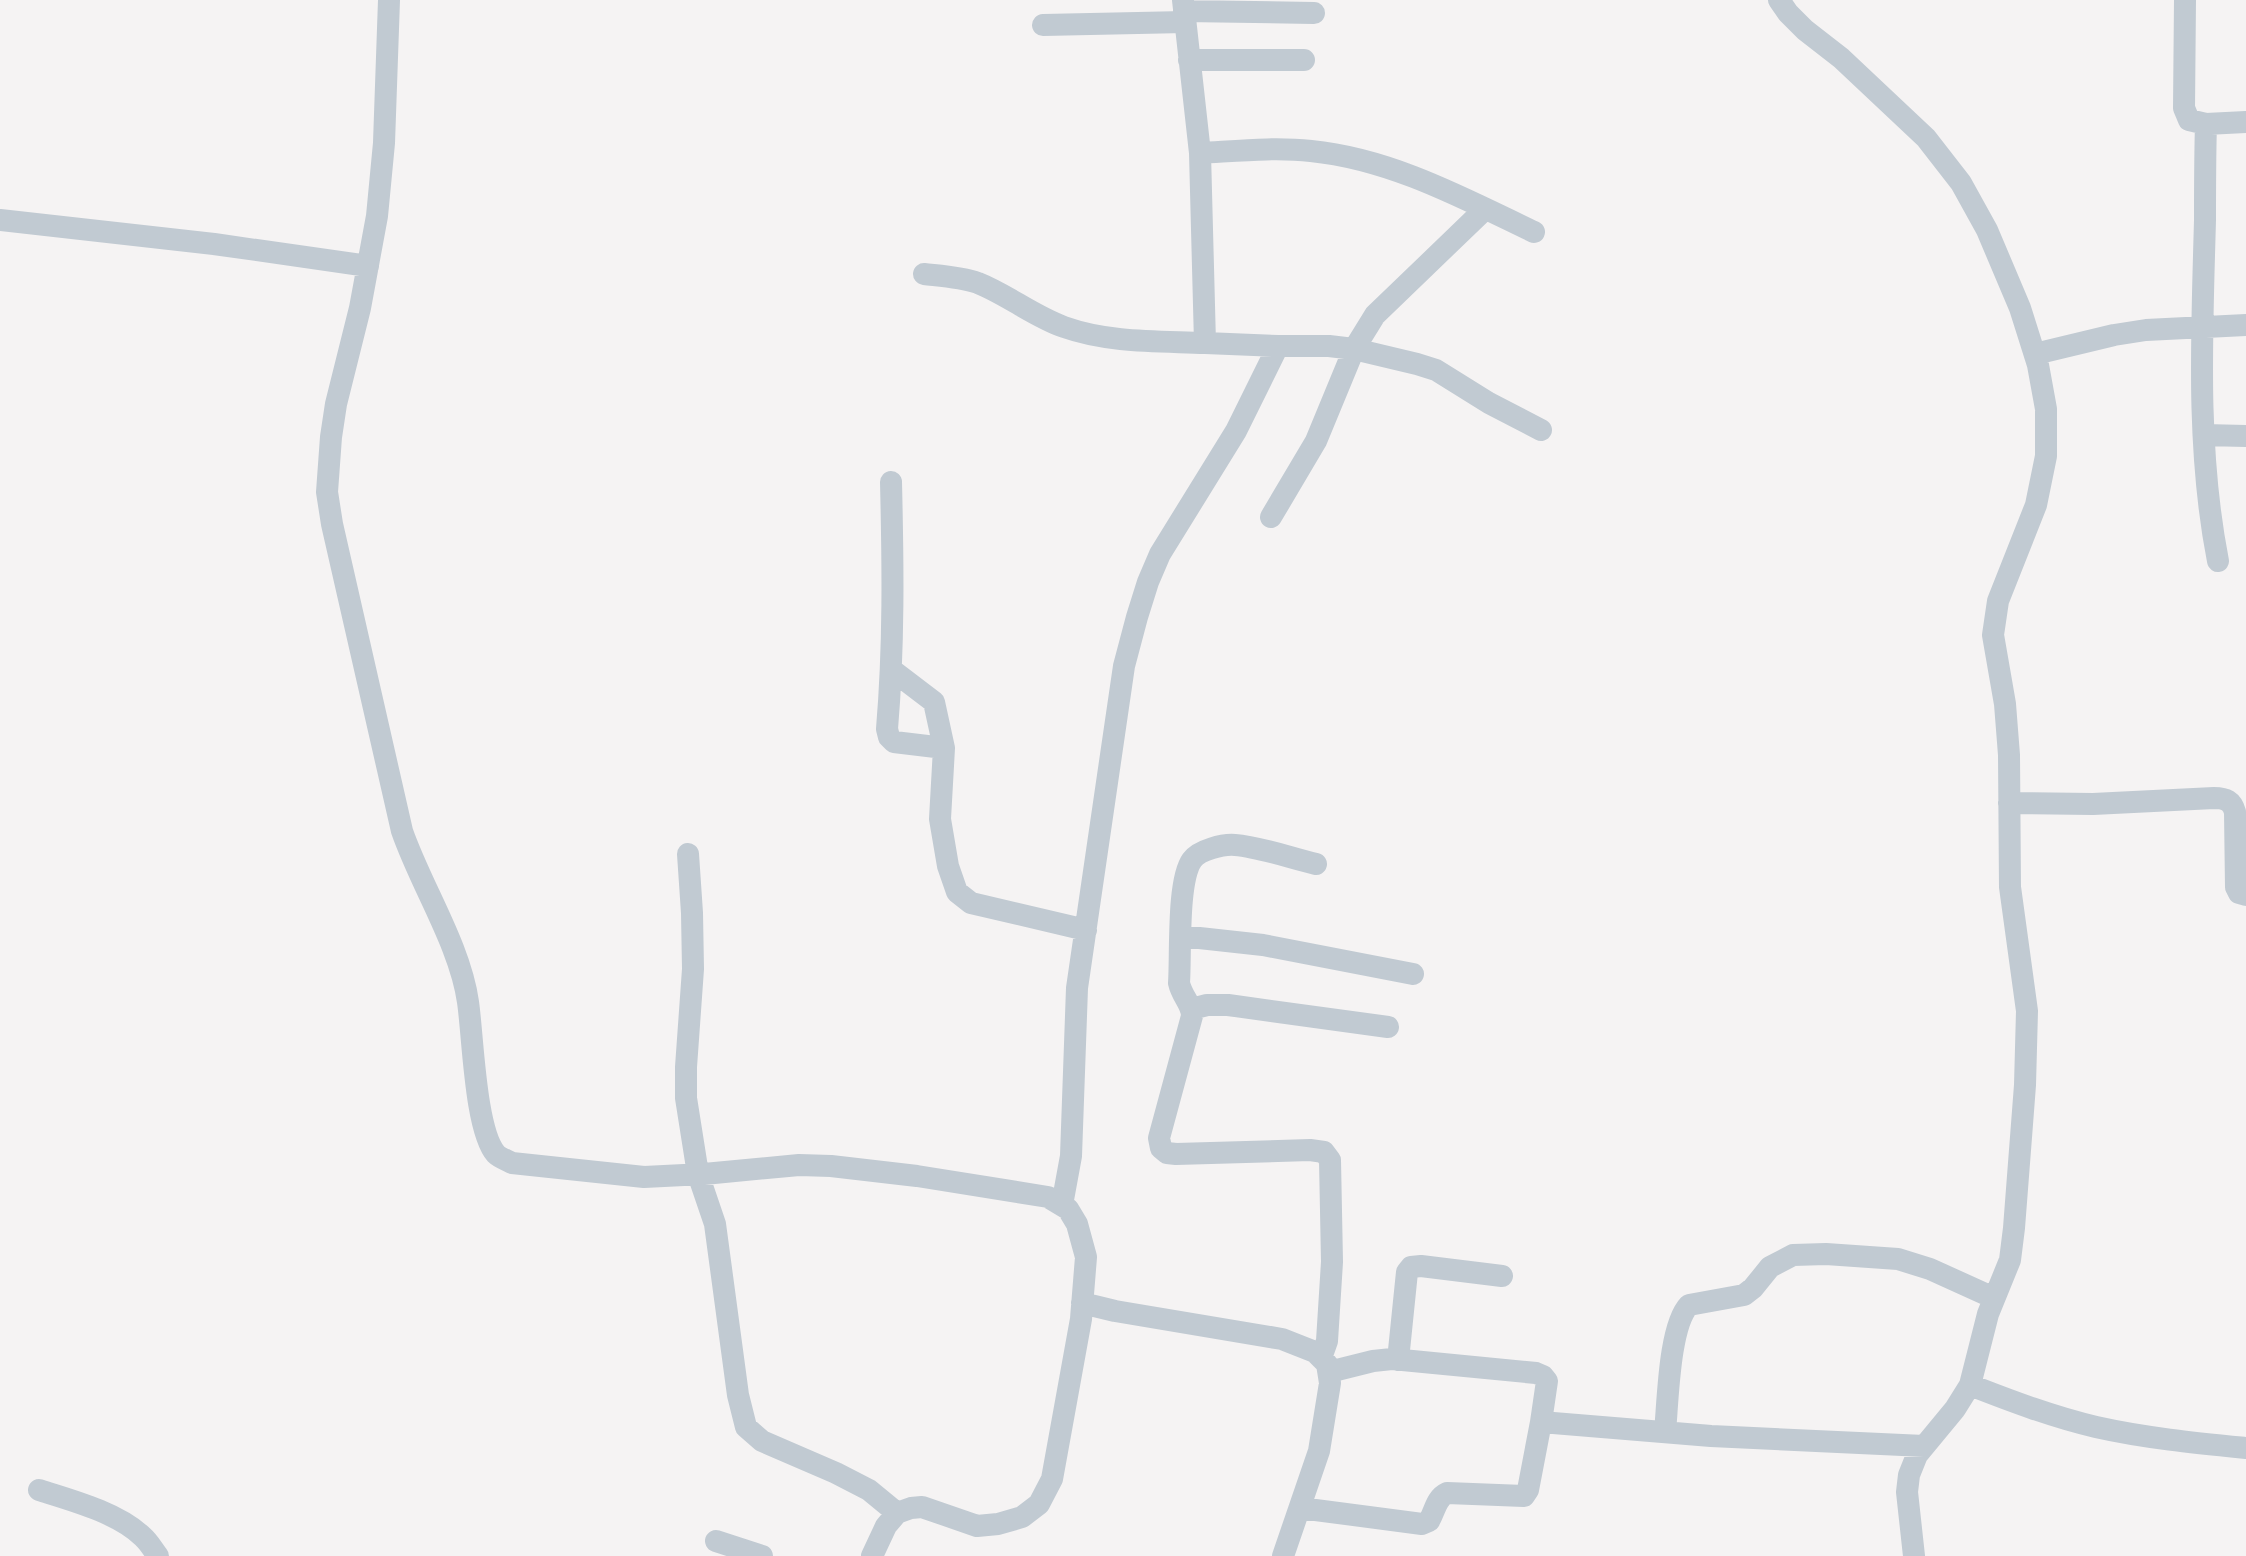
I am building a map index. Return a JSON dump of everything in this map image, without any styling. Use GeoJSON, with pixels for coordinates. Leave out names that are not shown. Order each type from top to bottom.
{"type":"FeatureCollection","features":[{"type":"Feature","properties":{"kind":"street"},"geometry":{"type":"LineString","coordinates":[[389,0],[384,142],[377,216],[360,308],[336,404],[327,492],[332,524],[402,831],[414,864],[457,961],[468,999],[474,1067],[489,1141],[497,1155],[512,1162],[644,1177],[799,1165],[831,1166],[917,1176],[1048,1197],[1068,1209],[1077,1224],[1098,1307],[1052,1479],[1039,1504],[1022,1517],[998,1524],[977,1526],[922,1507],[911,1508],[897,1513],[886,1526],[872,1556]]}},
{"type":"Feature","properties":{"kind":"street"},"geometry":{"type":"LineString","coordinates":[[1779,0],[1805,30],[1841,58],[1926,138],[1961,183],[1987,230],[2020,308],[2035,354],[2046,409],[2046,456],[2036,505],[1998,601],[1993,635],[2005,704],[2009,755],[2010,887],[2027,1011],[2025,1085],[2013,1239],[2010,1260],[1988,1314],[1970,1385],[1955,1409],[1917,1455],[1909,1475],[1907,1492],[1914,1556]]}},
{"type":"Feature","properties":{"kind":"street"},"geometry":{"type":"LineString","coordinates":[[2185,0],[2184,108],[2190,120],[2206,124],[2246,122]]}},
{"type":"Feature","properties":{"kind":"street"},"geometry":{"type":"LineString","coordinates":[[1184,11],[1200,153],[1205,343]]}},
{"type":"Feature","properties":{"kind":"street"},"geometry":{"type":"LineString","coordinates":[[1043,25],[1184,11],[1314,13]]}},
{"type":"Feature","properties":{"kind":"street"},"geometry":{"type":"LineString","coordinates":[[1189,60],[1304,60]]}},
{"type":"Feature","properties":{"kind":"street"},"geometry":{"type":"LineString","coordinates":[[2206,124],[2201,327],[2209,514],[2218,561]]}},
{"type":"Feature","properties":{"kind":"street"},"geometry":{"type":"LineString","coordinates":[[1200,153],[1264,149],[1311,151],[1360,159],[1424,180],[1534,232]]}},
{"type":"Feature","properties":{"kind":"street"},"geometry":{"type":"LineString","coordinates":[[1271,517],[1316,441],[1354,349],[1376,315],[1485,208]]}},
{"type":"Feature","properties":{"kind":"street"},"geometry":{"type":"LineString","coordinates":[[0,220],[214,244],[368,266]]}},
{"type":"Feature","properties":{"kind":"street"},"geometry":{"type":"LineString","coordinates":[[924,274],[978,283],[1039,317],[1083,332],[1119,339],[1329,346],[1354,349],[1426,367],[1541,430]]}},
{"type":"Feature","properties":{"kind":"street"},"geometry":{"type":"LineString","coordinates":[[2035,354],[2114,335],[2146,330],[2246,325]]}},
{"type":"Feature","properties":{"kind":"street"},"geometry":{"type":"LineString","coordinates":[[1062,1205],[1071,1156],[1077,988],[1124,666],[1148,582],[1160,554],[1236,431],[1278,346]]}},
{"type":"Feature","properties":{"kind":"street"},"geometry":{"type":"LineString","coordinates":[[2204,435],[2246,436]]}},
{"type":"Feature","properties":{"kind":"street"},"geometry":{"type":"LineString","coordinates":[[891,482],[894,603],[887,729],[889,737],[894,742],[944,748]]}},
{"type":"Feature","properties":{"kind":"street"},"geometry":{"type":"LineString","coordinates":[[892,670],[934,702],[944,748],[940,819],[948,866],[957,892],[971,903],[1086,930]]}},
{"type":"Feature","properties":{"kind":"street"},"geometry":{"type":"LineString","coordinates":[[2009,803],[2093,804],[2214,798],[2228,800],[2235,812],[2236,887],[2239,892],[2246,895]]}},
{"type":"Feature","properties":{"kind":"street"},"geometry":{"type":"LineString","coordinates":[[1283,1556],[1319,1451],[1330,1383],[1325,1365],[1332,1262],[1329,1160],[1324,1152],[1310,1150],[1167,1153],[1161,1148],[1159,1138],[1192,1016],[1192,1009],[1182,996],[1179,983],[1182,904],[1186,875],[1192,860],[1202,852],[1233,844],[1316,864]]}},
{"type":"Feature","properties":{"kind":"street"},"geometry":{"type":"LineString","coordinates":[[688,854],[693,969],[686,1067],[687,1098],[698,1174],[716,1224],[738,1395],[746,1427],[762,1441],[869,1490],[897,1513]]}},
{"type":"Feature","properties":{"kind":"street"},"geometry":{"type":"LineString","coordinates":[[1181,936],[1263,945],[1413,974]]}},
{"type":"Feature","properties":{"kind":"street"},"geometry":{"type":"LineString","coordinates":[[1192,1009],[1207,1005],[1228,1005],[1388,1027]]}},
{"type":"Feature","properties":{"kind":"street"},"geometry":{"type":"LineString","coordinates":[[1665,1432],[1675,1334],[1684,1310],[1689,1305],[1744,1295],[1753,1288],[1770,1267],[1793,1255],[1826,1254],[1898,1259],[1930,1269],[1994,1298]]}},
{"type":"Feature","properties":{"kind":"street"},"geometry":{"type":"LineString","coordinates":[[1398,1360],[1407,1272],[1411,1267],[1421,1266],[1502,1276]]}},
{"type":"Feature","properties":{"kind":"street"},"geometry":{"type":"LineString","coordinates":[[1098,1307],[1282,1339],[1315,1352],[1325,1365]]}},
{"type":"Feature","properties":{"kind":"street"},"geometry":{"type":"LineString","coordinates":[[1300,1508],[1422,1524],[1429,1521],[1441,1495],[1447,1493],[1524,1496],[1528,1490],[1541,1422],[1546,1381],[1543,1376],[1536,1373],[1398,1360],[1325,1365]]}},
{"type":"Feature","properties":{"kind":"street"},"geometry":{"type":"LineString","coordinates":[[1970,1385],[2042,1412],[2094,1427],[2154,1438],[2246,1448]]}},
{"type":"Feature","properties":{"kind":"street"},"geometry":{"type":"LineString","coordinates":[[1541,1422],[1792,1441],[1924,1446]]}},
{"type":"Feature","properties":{"kind":"street"},"geometry":{"type":"LineString","coordinates":[[39,1490],[89,1506],[131,1527],[144,1537],[158,1556]]}},
{"type":"Feature","properties":{"kind":"street"},"geometry":{"type":"LineString","coordinates":[[716,1541],[762,1556]]}}]}
